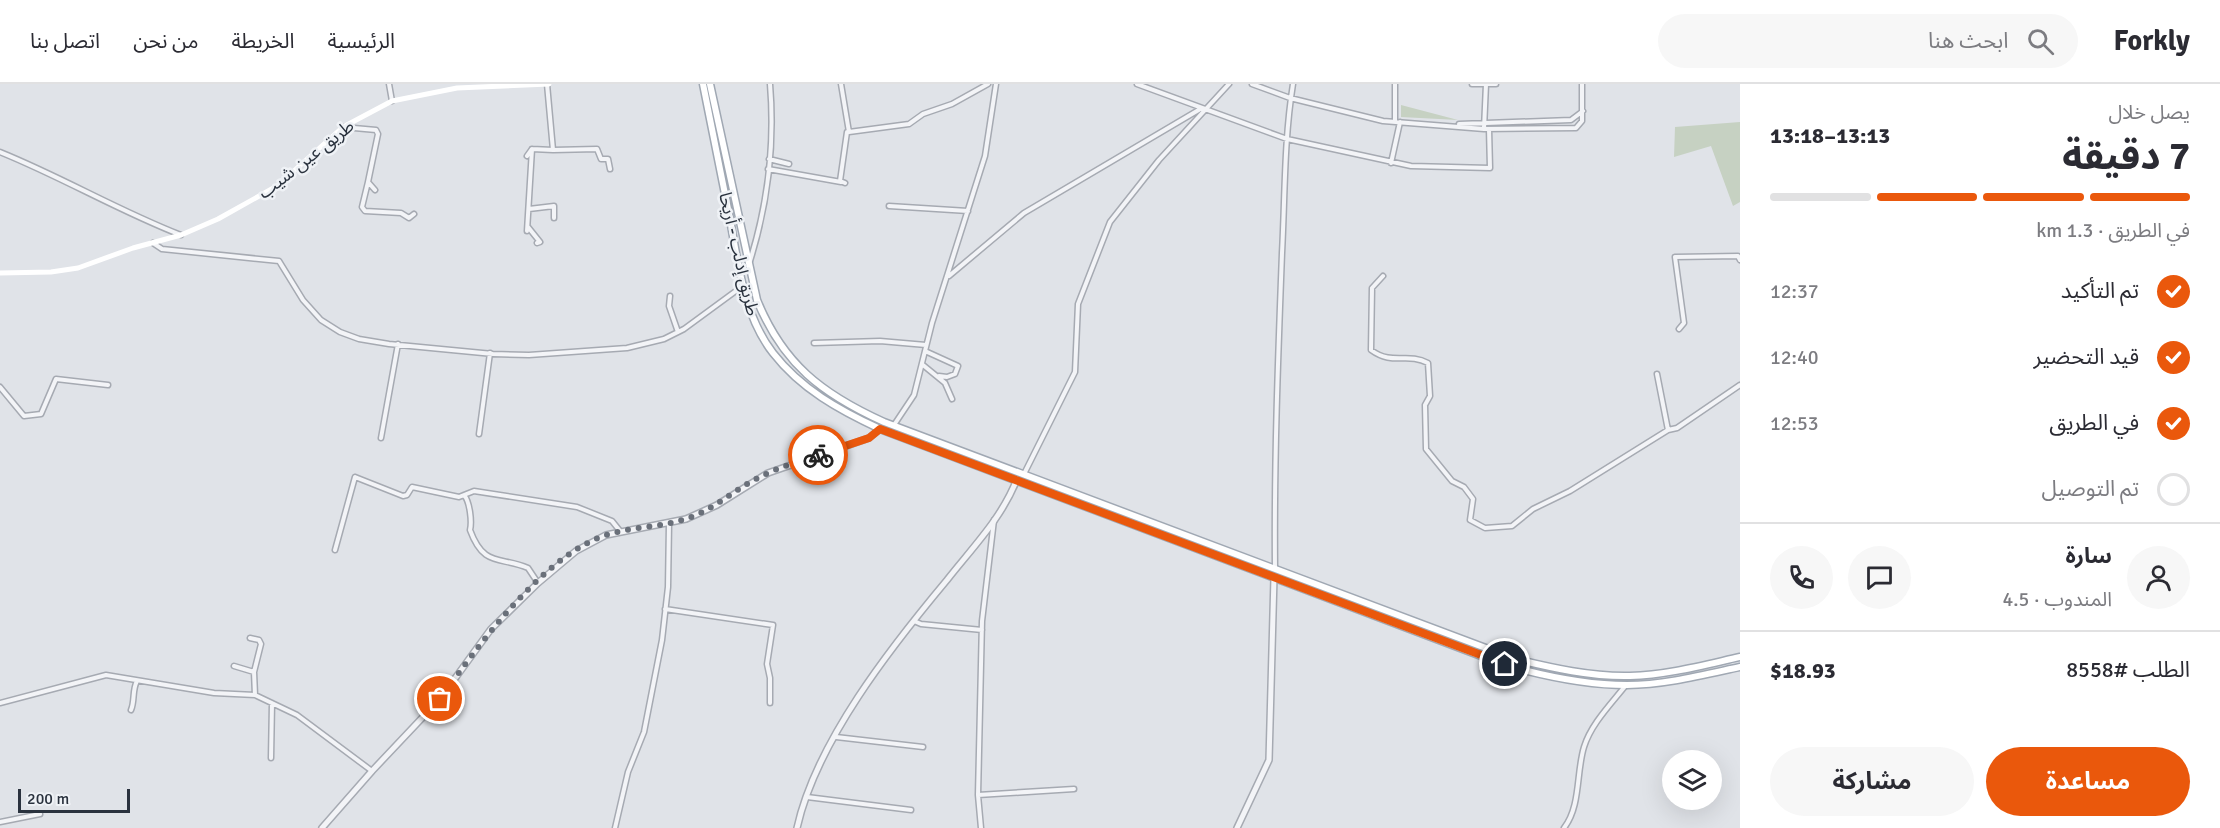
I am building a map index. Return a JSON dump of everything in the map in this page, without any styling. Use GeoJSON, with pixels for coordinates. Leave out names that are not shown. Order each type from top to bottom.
{"type":"FeatureCollection","features":[{"type":"Feature","properties":{"kind":"main road","name":"طريق عين شيب"},"geometry":{"type":"LineString","coordinates":[[0,273],[51,272],[78,268],[182,235],[228,214],[277,186],[343,127],[392,101],[457,88],[548,84]]}},
{"type":"Feature","properties":{"kind":"main road","name":"طريق إدلب - أريحا"},"geometry":{"type":"LineString","coordinates":[[707,86],[757,300],[768,327],[806,376],[846,405],[1515,659],[1553,668],[1629,676],[1676,670],[1740,657]]}},
{"type":"Feature","properties":{"kind":"main road","name":"طريق إدلب - أريحا"},"geometry":{"type":"LineString","coordinates":[[707,86],[749,308],[760,333],[774,354],[814,393],[840,411],[880,429],[1505,664],[1546,676],[1627,685],[1672,680],[1740,667]]}},
{"type":"Feature","properties":{"kind":"main road"},"geometry":{"type":"LineString","coordinates":[[953,456],[956,448]]}},
{"type":"Feature","properties":{"kind":"main road"},"geometry":{"type":"LineString","coordinates":[[1254,569],[1257,562]]}},
{"type":"Feature","properties":{"kind":"street"},"geometry":{"type":"LineString","coordinates":[[389,84],[392,101]]}},
{"type":"Feature","properties":{"kind":"street"},"geometry":{"type":"LineString","coordinates":[[548,84],[553,150]]}},
{"type":"Feature","properties":{"kind":"street"},"geometry":{"type":"LineString","coordinates":[[749,264],[764,215],[773,110],[770,84]]}},
{"type":"Feature","properties":{"kind":"street"},"geometry":{"type":"LineString","coordinates":[[768,169],[843,183],[847,132],[841,84]]}},
{"type":"Feature","properties":{"kind":"street"},"geometry":{"type":"LineString","coordinates":[[847,132],[909,124],[923,114],[952,104],[988,84]]}},
{"type":"Feature","properties":{"kind":"street"},"geometry":{"type":"LineString","coordinates":[[894,425],[914,395],[926,345],[985,156],[996,84]]}},
{"type":"Feature","properties":{"kind":"street"},"geometry":{"type":"LineString","coordinates":[[1137,84],[1287,138],[1391,163],[1411,166],[1490,168],[1484,123],[1485,85]]}},
{"type":"Feature","properties":{"kind":"street"},"geometry":{"type":"LineString","coordinates":[[948,277],[1024,213],[1204,108],[1229,84]]}},
{"type":"Feature","properties":{"kind":"street"},"geometry":{"type":"LineString","coordinates":[[1252,84],[1290,98],[1398,122],[1486,129],[1573,129],[1582,121],[1582,84]]}},
{"type":"Feature","properties":{"kind":"street"},"geometry":{"type":"LineString","coordinates":[[1275,568],[1273,500],[1278,312],[1287,138],[1293,84]]}},
{"type":"Feature","properties":{"kind":"street"},"geometry":{"type":"LineString","coordinates":[[1391,163],[1398,122],[1395,84]]}},
{"type":"Feature","properties":{"kind":"street"},"geometry":{"type":"LineString","coordinates":[[1472,84],[1496,84]]}},
{"type":"Feature","properties":{"kind":"street"},"geometry":{"type":"LineString","coordinates":[[1024,474],[1075,372],[1078,304],[1110,222],[1204,108]]}},
{"type":"Feature","properties":{"kind":"street"},"geometry":{"type":"LineString","coordinates":[[1449,125],[1571,120],[1583,111]]}},
{"type":"Feature","properties":{"kind":"street"},"geometry":{"type":"LineString","coordinates":[[343,127],[376,130],[378,134],[362,207],[365,211],[401,213],[409,218],[414,214]]}},
{"type":"Feature","properties":{"kind":"street"},"geometry":{"type":"LineString","coordinates":[[532,149],[597,149],[601,159],[608,159],[610,169]]}},
{"type":"Feature","properties":{"kind":"street"},"geometry":{"type":"LineString","coordinates":[[527,156],[532,149]]}},
{"type":"Feature","properties":{"kind":"street"},"geometry":{"type":"LineString","coordinates":[[532,149],[527,229],[540,242],[537,243]]}},
{"type":"Feature","properties":{"kind":"street"},"geometry":{"type":"LineString","coordinates":[[0,152],[67,180],[133,216],[182,235]]}},
{"type":"Feature","properties":{"kind":"street"},"geometry":{"type":"LineString","coordinates":[[769,159],[789,165]]}},
{"type":"Feature","properties":{"kind":"street"},"geometry":{"type":"LineString","coordinates":[[368,182],[375,190]]}},
{"type":"Feature","properties":{"kind":"street"},"geometry":{"type":"LineString","coordinates":[[529,209],[554,206],[554,218]]}},
{"type":"Feature","properties":{"kind":"street"},"geometry":{"type":"LineString","coordinates":[[890,206],[968,211]]}},
{"type":"Feature","properties":{"kind":"street"},"geometry":{"type":"LineString","coordinates":[[153,243],[162,249],[279,261],[303,300],[321,320],[340,332],[359,339],[490,354],[529,355],[627,348],[664,339],[678,332],[744,285]]}},
{"type":"Feature","properties":{"kind":"street"},"geometry":{"type":"LineString","coordinates":[[1679,329],[1684,323],[1675,257],[1737,256],[1740,260]]}},
{"type":"Feature","properties":{"kind":"street"},"geometry":{"type":"LineString","coordinates":[[1383,276],[1372,288],[1371,350],[1389,360],[1415,358],[1428,363],[1430,396],[1425,405],[1426,449],[1452,482],[1464,487],[1473,499],[1470,520],[1479,527],[1512,526],[1533,509],[1570,491],[1668,430],[1677,428],[1740,385]]}},
{"type":"Feature","properties":{"kind":"street"},"geometry":{"type":"LineString","coordinates":[[670,296],[669,306],[678,332]]}},
{"type":"Feature","properties":{"kind":"street"},"geometry":{"type":"LineString","coordinates":[[814,343],[880,341],[926,345]]}},
{"type":"Feature","properties":{"kind":"street"},"geometry":{"type":"LineString","coordinates":[[381,438],[398,344]]}},
{"type":"Feature","properties":{"kind":"street"},"geometry":{"type":"LineString","coordinates":[[925,351],[958,366],[955,374],[939,376]]}},
{"type":"Feature","properties":{"kind":"street"},"geometry":{"type":"LineString","coordinates":[[479,434],[490,354]]}},
{"type":"Feature","properties":{"kind":"street"},"geometry":{"type":"LineString","coordinates":[[923,364],[945,383],[952,399]]}},
{"type":"Feature","properties":{"kind":"street"},"geometry":{"type":"LineString","coordinates":[[1657,374],[1668,430]]}},
{"type":"Feature","properties":{"kind":"street"},"geometry":{"type":"LineString","coordinates":[[0,387],[24,416],[41,414],[56,379],[108,385]]}},
{"type":"Feature","properties":{"kind":"street"},"geometry":{"type":"LineString","coordinates":[[322,828],[440,699],[491,629],[538,583],[586,544],[620,531],[669,524],[686,519],[717,505],[768,473],[869,438],[880,429]]}},
{"type":"Feature","properties":{"kind":"street"},"geometry":{"type":"LineString","coordinates":[[335,550],[355,477],[404,496],[412,487],[454,496],[474,491],[577,507],[612,521],[620,531]]}},
{"type":"Feature","properties":{"kind":"street"},"geometry":{"type":"LineString","coordinates":[[797,828],[807,797],[836,737],[878,665],[994,520],[1011,495],[1017,479]]}},
{"type":"Feature","properties":{"kind":"street"},"geometry":{"type":"LineString","coordinates":[[464,495],[467,498],[471,521],[470,530],[482,552],[507,564],[525,566],[538,583]]}},
{"type":"Feature","properties":{"kind":"street"},"geometry":{"type":"LineString","coordinates":[[981,828],[978,795],[982,630],[994,520]]}},
{"type":"Feature","properties":{"kind":"street"},"geometry":{"type":"LineString","coordinates":[[615,828],[628,772],[637,754],[650,703],[665,609],[669,524]]}},
{"type":"Feature","properties":{"kind":"street"},"geometry":{"type":"LineString","coordinates":[[1237,828],[1269,760],[1274,577]]}},
{"type":"Feature","properties":{"kind":"street"},"geometry":{"type":"LineString","coordinates":[[665,609],[772,625],[767,664],[770,678],[770,703]]}},
{"type":"Feature","properties":{"kind":"street"},"geometry":{"type":"LineString","coordinates":[[914,621],[921,624],[982,630]]}},
{"type":"Feature","properties":{"kind":"street"},"geometry":{"type":"LineString","coordinates":[[250,638],[259,640],[261,644],[254,672],[255,695]]}},
{"type":"Feature","properties":{"kind":"street"},"geometry":{"type":"LineString","coordinates":[[234,666],[254,672]]}},
{"type":"Feature","properties":{"kind":"street"},"geometry":{"type":"LineString","coordinates":[[0,703],[106,675],[214,693],[255,695],[297,715],[372,771]]}},
{"type":"Feature","properties":{"kind":"street"},"geometry":{"type":"LineString","coordinates":[[131,711],[135,701],[137,681]]}},
{"type":"Feature","properties":{"kind":"street"},"geometry":{"type":"LineString","coordinates":[[1564,828],[1572,818],[1584,748],[1591,730],[1627,685]]}},
{"type":"Feature","properties":{"kind":"street"},"geometry":{"type":"LineString","coordinates":[[271,758],[272,703]]}},
{"type":"Feature","properties":{"kind":"street"},"geometry":{"type":"LineString","coordinates":[[836,737],[923,747]]}},
{"type":"Feature","properties":{"kind":"street"},"geometry":{"type":"LineString","coordinates":[[978,795],[1074,789]]}},
{"type":"Feature","properties":{"kind":"street"},"geometry":{"type":"LineString","coordinates":[[807,797],[911,810]]}},
{"type":"Feature","properties":{"kind":"street"},"geometry":{"type":"LineString","coordinates":[[0,822],[40,814]]}},
{"type":"Feature","properties":{"kind":"green space"},"geometry":{"type":"Polygon","coordinates":[[[1401,105],[1458,120],[1401,117],[1401,105]]]}},
{"type":"Feature","properties":{"kind":"green space"},"geometry":{"type":"Polygon","coordinates":[[[1740,122],[1740,202],[1733,206],[1711,146],[1674,157],[1675,127],[1740,122]]]}},
{"type":"Feature","properties":{"kind":"way so far"},"geometry":{"type":"LineString","coordinates":[[440,699],[491,629],[562,561],[586,544],[620,531],[669,524],[697,515],[768,473],[818,455]]}},
{"type":"Feature","properties":{"kind":"route"},"geometry":{"type":"LineString","coordinates":[[818,455],[869,438],[880,429],[1505,664]]}}]}
